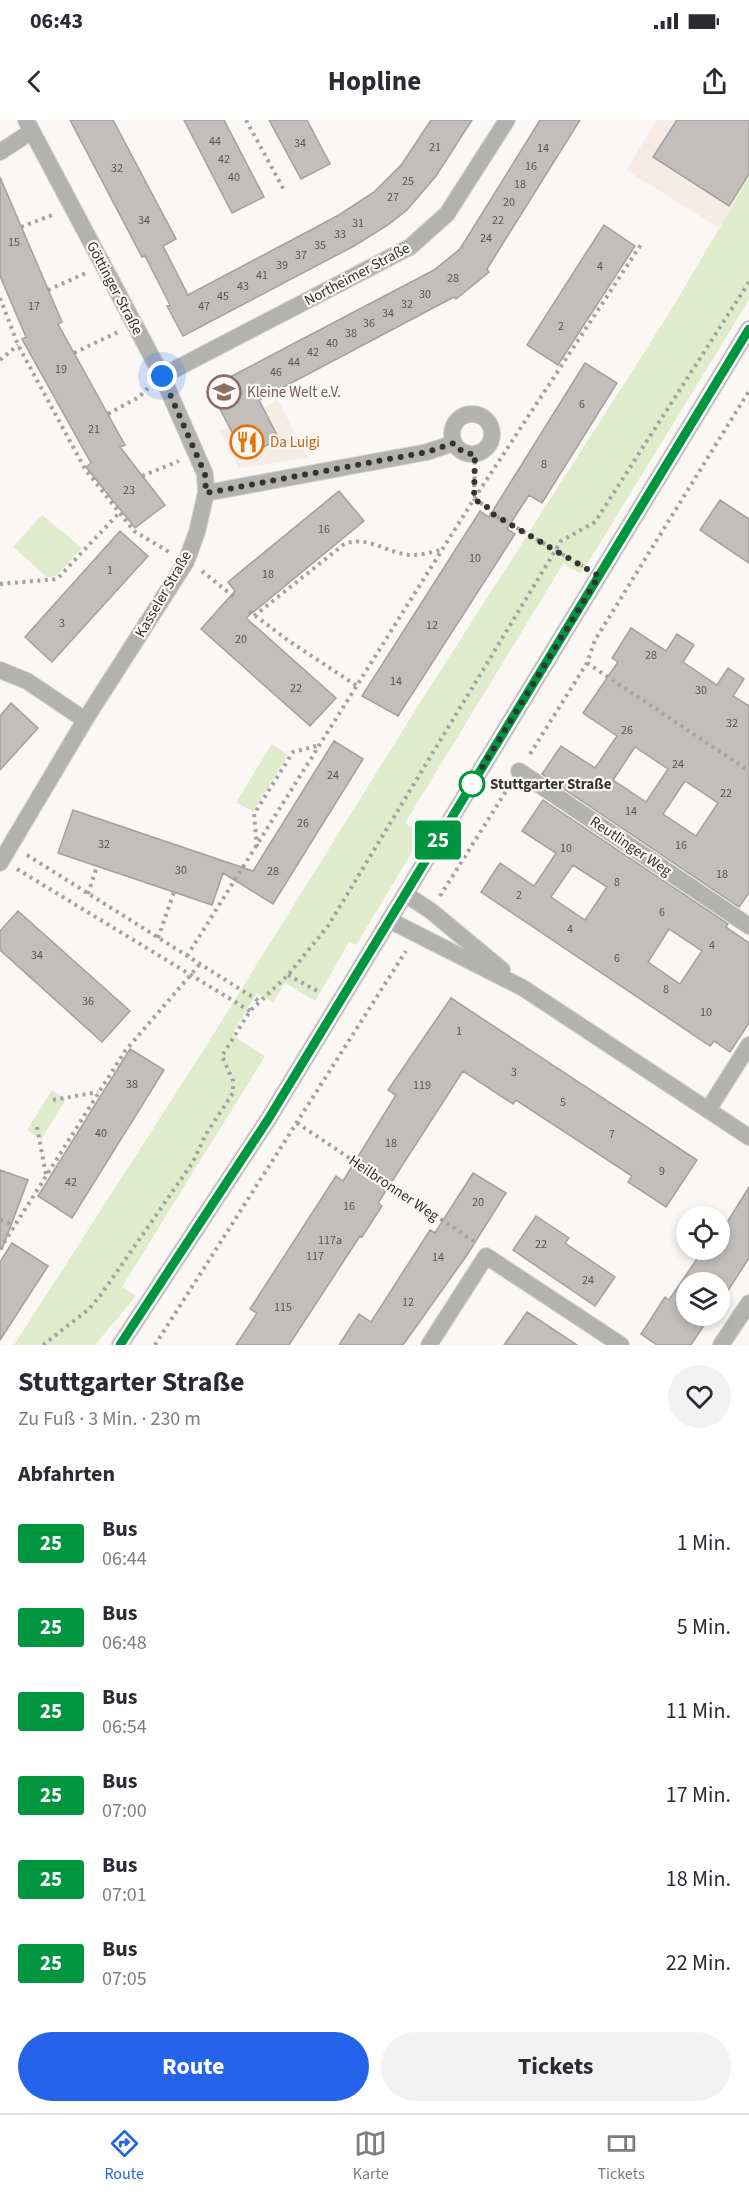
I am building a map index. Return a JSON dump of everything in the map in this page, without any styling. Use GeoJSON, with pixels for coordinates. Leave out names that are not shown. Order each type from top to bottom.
{"type":"FeatureCollection","features":[{"type":"Feature","properties":{"kind":"street","name":"Northeimer Straße"},"geometry":{"type":"LineString","coordinates":[[162,376],[411,247],[447,214],[507,120]]}},
{"type":"Feature","properties":{"kind":"street","name":"Göttinger Straße"},"geometry":{"type":"LineString","coordinates":[[29,126],[162,376],[205,474],[206,493]]}},
{"type":"Feature","properties":{"kind":"street"},"geometry":{"type":"LineString","coordinates":[[0,152],[29,126]]}},
{"type":"Feature","properties":{"kind":"street"},"geometry":{"type":"LineString","coordinates":[[120,1345],[269,1118],[749,329]]}},
{"type":"Feature","properties":{"kind":"street"},"geometry":{"type":"LineString","coordinates":[[467,414],[480,415],[490,424],[492,439],[483,452],[475,454],[466,454],[459,450],[452,434],[453,426],[459,418],[467,414]]}},
{"type":"Feature","properties":{"kind":"street"},"geometry":{"type":"LineString","coordinates":[[206,493],[427,452],[454,443]]}},
{"type":"Feature","properties":{"kind":"street","name":"Kasseler Straße"},"geometry":{"type":"LineString","coordinates":[[4,856],[85,720],[186,562],[206,493]]}},
{"type":"Feature","properties":{"kind":"street"},"geometry":{"type":"LineString","coordinates":[[0,670],[27,681],[85,720]]}},
{"type":"Feature","properties":{"kind":"street","name":"Reutlinger Weg"},"geometry":{"type":"LineString","coordinates":[[519,771],[747,920]]}},
{"type":"Feature","properties":{"kind":"street"},"geometry":{"type":"LineString","coordinates":[[405,894],[431,911],[523,988],[749,1137]]}},
{"type":"Feature","properties":{"kind":"street"},"geometry":{"type":"LineString","coordinates":[[389,920],[523,988]]}},
{"type":"Feature","properties":{"kind":"street"},"geometry":{"type":"LineString","coordinates":[[708,1110],[749,1044]]}},
{"type":"Feature","properties":{"kind":"street"},"geometry":{"type":"LineString","coordinates":[[429,1345],[486,1256],[621,1345]]}},
{"type":"Feature","properties":{"kind":"street"},"geometry":{"type":"LineString","coordinates":[[721,1345],[749,1302]]}},
{"type":"Feature","properties":{"kind":"path"},"geometry":{"type":"LineString","coordinates":[[246,120],[284,190]]}},
{"type":"Feature","properties":{"kind":"path"},"geometry":{"type":"LineString","coordinates":[[21,227],[72,207]]}},
{"type":"Feature","properties":{"kind":"path"},"geometry":{"type":"LineString","coordinates":[[187,956],[474,499],[642,243]]}},
{"type":"Feature","properties":{"kind":"path"},"geometry":{"type":"LineString","coordinates":[[48,290],[104,266]]}},
{"type":"Feature","properties":{"kind":"path"},"geometry":{"type":"LineString","coordinates":[[43,1345],[89,1309],[100,1296],[193,1162],[206,1134],[233,1093],[233,1081],[222,1056],[250,1011],[288,975],[328,926],[561,541],[595,522],[749,282]]}},
{"type":"Feature","properties":{"kind":"path"},"geometry":{"type":"LineString","coordinates":[[0,298],[18,345],[85,470],[134,531],[221,585],[234,597]]}},
{"type":"Feature","properties":{"kind":"path"},"geometry":{"type":"LineString","coordinates":[[74,353],[135,325]]}},
{"type":"Feature","properties":{"kind":"path"},"geometry":{"type":"LineString","coordinates":[[0,360],[18,345]]}},
{"type":"Feature","properties":{"kind":"path"},"geometry":{"type":"LineString","coordinates":[[108,414],[139,397],[162,376]]}},
{"type":"Feature","properties":{"kind":"path"},"geometry":{"type":"LineString","coordinates":[[431,911],[587,663],[595,640],[749,391]]}},
{"type":"Feature","properties":{"kind":"path"},"geometry":{"type":"LineString","coordinates":[[142,476],[197,454]]}},
{"type":"Feature","properties":{"kind":"path"},"geometry":{"type":"LineString","coordinates":[[474,499],[475,454]]}},
{"type":"Feature","properties":{"kind":"path"},"geometry":{"type":"LineString","coordinates":[[474,499],[490,509],[491,513],[599,576]]}},
{"type":"Feature","properties":{"kind":"path"},"geometry":{"type":"LineString","coordinates":[[0,584],[57,579],[119,513]]}},
{"type":"Feature","properties":{"kind":"path"},"geometry":{"type":"LineString","coordinates":[[254,616],[351,541],[383,546],[411,555],[442,550]]}},
{"type":"Feature","properties":{"kind":"path"},"geometry":{"type":"LineString","coordinates":[[249,611],[357,686]]}},
{"type":"Feature","properties":{"kind":"path"},"geometry":{"type":"LineString","coordinates":[[587,663],[749,771]]}},
{"type":"Feature","properties":{"kind":"path"},"geometry":{"type":"LineString","coordinates":[[257,847],[254,814],[293,752],[320,745]]}},
{"type":"Feature","properties":{"kind":"path"},"geometry":{"type":"LineString","coordinates":[[4,856],[88,894],[260,1002]]}},
{"type":"Feature","properties":{"kind":"path"},"geometry":{"type":"LineString","coordinates":[[4,856],[191,976],[250,1011]]}},
{"type":"Feature","properties":{"kind":"path"},"geometry":{"type":"LineString","coordinates":[[88,894],[97,866]]}},
{"type":"Feature","properties":{"kind":"path"},"geometry":{"type":"LineString","coordinates":[[158,938],[174,892]]}},
{"type":"Feature","properties":{"kind":"path"},"geometry":{"type":"LineString","coordinates":[[155,1345],[416,934]]}},
{"type":"Feature","properties":{"kind":"path"},"geometry":{"type":"LineString","coordinates":[[0,1249],[125,1051],[200,964]]}},
{"type":"Feature","properties":{"kind":"path"},"geometry":{"type":"LineString","coordinates":[[288,975],[338,1002]]}},
{"type":"Feature","properties":{"kind":"path"},"geometry":{"type":"LineString","coordinates":[[53,1100],[99,1091]]}},
{"type":"Feature","properties":{"kind":"path","name":"Heilbronner Weg"},"geometry":{"type":"LineString","coordinates":[[297,1123],[482,1247],[486,1256]]}},
{"type":"Feature","properties":{"kind":"path"},"geometry":{"type":"LineString","coordinates":[[37,1127],[46,1175]]}},
{"type":"Feature","properties":{"kind":"path"},"geometry":{"type":"LineString","coordinates":[[0,1220],[14,1225]]}},
{"type":"Feature","properties":{"kind":"shaded area"},"geometry":{"type":"Polygon","coordinates":[[[657,120],[749,120],[749,178],[719,228],[626,170],[657,120]]]}},
{"type":"Feature","properties":{"kind":"shaded area"},"geometry":{"type":"Polygon","coordinates":[[[278,400],[308,458],[239,468],[220,431],[278,400]]]}},
{"type":"Feature","properties":{"kind":"green space"},"geometry":{"type":"Polygon","coordinates":[[[749,178],[749,300],[581,574],[563,564],[405,823],[423,834],[356,945],[349,942],[315,1001],[285,983],[273,1002],[257,993],[232,1035],[265,1056],[122,1287],[136,1296],[95,1345],[14,1345],[203,1051],[416,709],[668,315],[749,178]]]}},
{"type":"Feature","properties":{"kind":"green space"},"geometry":{"type":"Polygon","coordinates":[[[42,515],[82,548],[56,576],[47,577],[13,547],[42,515]]]}},
{"type":"Feature","properties":{"kind":"green space"},"geometry":{"type":"Polygon","coordinates":[[[272,744],[288,755],[253,812],[236,802],[272,744]]]}},
{"type":"Feature","properties":{"kind":"green space"},"geometry":{"type":"Polygon","coordinates":[[[52,1090],[66,1099],[41,1139],[27,1130],[52,1090]]]}},
{"type":"Feature","properties":{"kind":"building"},"geometry":{"type":"Polygon","coordinates":[[[70,120],[113,120],[176,239],[163,246],[188,295],[339,215],[374,192],[402,164],[431,120],[472,120],[436,176],[407,210],[388,225],[354,246],[183,336],[145,256],[142,257],[70,120]]]}},
{"type":"Feature","properties":{"kind":"building"},"geometry":{"type":"Polygon","coordinates":[[[184,120],[224,120],[264,197],[232,213],[184,120]]]}},
{"type":"Feature","properties":{"kind":"building"},"geometry":{"type":"Polygon","coordinates":[[[269,120],[307,120],[330,164],[301,179],[269,120]]]}},
{"type":"Feature","properties":{"kind":"building"},"geometry":{"type":"Polygon","coordinates":[[[540,120],[580,120],[487,269],[489,272],[456,299],[454,297],[259,400],[279,439],[245,457],[209,388],[434,270],[460,249],[540,120]]]}},
{"type":"Feature","properties":{"kind":"building"},"geometry":{"type":"Polygon","coordinates":[[[677,120],[749,120],[749,174],[729,206],[653,157],[677,120]]]}},
{"type":"Feature","properties":{"kind":"building"},"geometry":{"type":"Polygon","coordinates":[[[0,177],[62,322],[58,324],[125,445],[120,447],[165,505],[135,528],[86,467],[91,463],[22,339],[26,337],[0,276],[0,177]]]}},
{"type":"Feature","properties":{"kind":"building"},"geometry":{"type":"Polygon","coordinates":[[[604,225],[635,246],[558,365],[527,345],[604,225]]]}},
{"type":"Feature","properties":{"kind":"building"},"geometry":{"type":"Polygon","coordinates":[[[585,363],[617,383],[542,503],[529,495],[507,529],[515,534],[398,716],[362,696],[480,511],[489,517],[585,363]]]}},
{"type":"Feature","properties":{"kind":"building"},"geometry":{"type":"Polygon","coordinates":[[[339,491],[364,521],[246,618],[336,698],[310,726],[201,629],[235,591],[228,582],[339,491]]]}},
{"type":"Feature","properties":{"kind":"building"},"geometry":{"type":"Polygon","coordinates":[[[720,500],[749,519],[749,563],[700,530],[720,500]]]}},
{"type":"Feature","properties":{"kind":"building"},"geometry":{"type":"Polygon","coordinates":[[[120,531],[148,556],[52,662],[25,637],[120,531]]]}},
{"type":"Feature","properties":{"kind":"building"},"geometry":{"type":"Polygon","coordinates":[[[631,628],[666,651],[677,634],[694,645],[683,662],[717,685],[728,668],[744,679],[733,696],[749,706],[749,893],[739,907],[542,774],[561,746],[595,768],[617,736],[583,713],[618,662],[612,658],[631,628]],[[635,747],[613,780],[646,802],[668,769],[635,747]],[[685,781],[663,814],[696,836],[718,803],[685,781]]]}},
{"type":"Feature","properties":{"kind":"building"},"geometry":{"type":"Polygon","coordinates":[[[11,703],[38,728],[0,770],[0,716],[11,703]]]}},
{"type":"Feature","properties":{"kind":"building"},"geometry":{"type":"Polygon","coordinates":[[[334,741],[363,759],[273,904],[223,873],[212,905],[58,853],[73,810],[253,871],[334,741]]]}},
{"type":"Feature","properties":{"kind":"building"},"geometry":{"type":"Polygon","coordinates":[[[543,800],[728,924],[726,927],[749,943],[749,1023],[730,1052],[714,1041],[710,1046],[481,892],[500,863],[534,886],[545,870],[556,853],[522,831],[543,800]],[[573,865],[551,897],[585,920],[607,887],[573,865]],[[669,929],[648,962],[680,984],[702,951],[669,929]]]}},
{"type":"Feature","properties":{"kind":"building"},"geometry":{"type":"Polygon","coordinates":[[[18,911],[130,1011],[102,1042],[0,950],[0,931],[18,911]]]}},
{"type":"Feature","properties":{"kind":"building"},"geometry":{"type":"Polygon","coordinates":[[[451,998],[697,1160],[666,1207],[628,1182],[632,1176],[516,1100],[513,1104],[463,1071],[378,1203],[382,1206],[289,1345],[236,1345],[257,1313],[250,1309],[336,1176],[343,1181],[396,1095],[388,1090],[451,998]]]}},
{"type":"Feature","properties":{"kind":"building"},"geometry":{"type":"Polygon","coordinates":[[[130,1049],[164,1070],[72,1218],[38,1196],[130,1049]]]}},
{"type":"Feature","properties":{"kind":"building"},"geometry":{"type":"Polygon","coordinates":[[[0,1170],[28,1180],[2,1249],[0,1249],[0,1170]]]}},
{"type":"Feature","properties":{"kind":"building"},"geometry":{"type":"Polygon","coordinates":[[[473,1173],[506,1193],[467,1255],[403,1345],[339,1345],[359,1314],[371,1322],[430,1230],[435,1233],[473,1173]]]}},
{"type":"Feature","properties":{"kind":"building"},"geometry":{"type":"Polygon","coordinates":[[[749,1187],[749,1258],[730,1287],[730,1272],[688,1272],[696,1260],[730,1260],[730,1218],[749,1187]]]}},
{"type":"Feature","properties":{"kind":"building"},"geometry":{"type":"Polygon","coordinates":[[[536,1216],[569,1238],[565,1243],[615,1277],[595,1306],[513,1250],[536,1216]]]}},
{"type":"Feature","properties":{"kind":"building"},"geometry":{"type":"Polygon","coordinates":[[[12,1243],[48,1266],[0,1340],[0,1262],[12,1243]]]}},
{"type":"Feature","properties":{"kind":"building"},"geometry":{"type":"Polygon","coordinates":[[[676,1290],[676,1326],[703,1326],[691,1345],[657,1345],[641,1334],[665,1297],[669,1300],[676,1290]]]}},
{"type":"Feature","properties":{"kind":"building"},"geometry":{"type":"Polygon","coordinates":[[[527,1312],[577,1345],[504,1345],[527,1312]]]}},
{"type":"Feature","properties":{"kind":"bus line","name":"25"},"geometry":{"type":"LineString","coordinates":[[120,1345],[269,1118],[749,329]]}},
{"type":"Feature","properties":{"kind":"place","name":"Kleine Welt e.V."},"geometry":{"type":"Point","coordinates":[224,392]}},
{"type":"Feature","properties":{"kind":"place","name":"Da Luigi"},"geometry":{"type":"Point","coordinates":[247,442]}},
{"type":"Feature","properties":{"kind":"place","name":"Stuttgarter Straße"},"geometry":{"type":"Point","coordinates":[472,784]}},
{"type":"Feature","properties":{"kind":"route"},"geometry":{"type":"LineString","coordinates":[[162,376],[205,474],[206,493],[427,452],[454,443],[466,454],[475,454],[474,499],[490,509],[491,513],[599,576],[472,784]]}}]}
